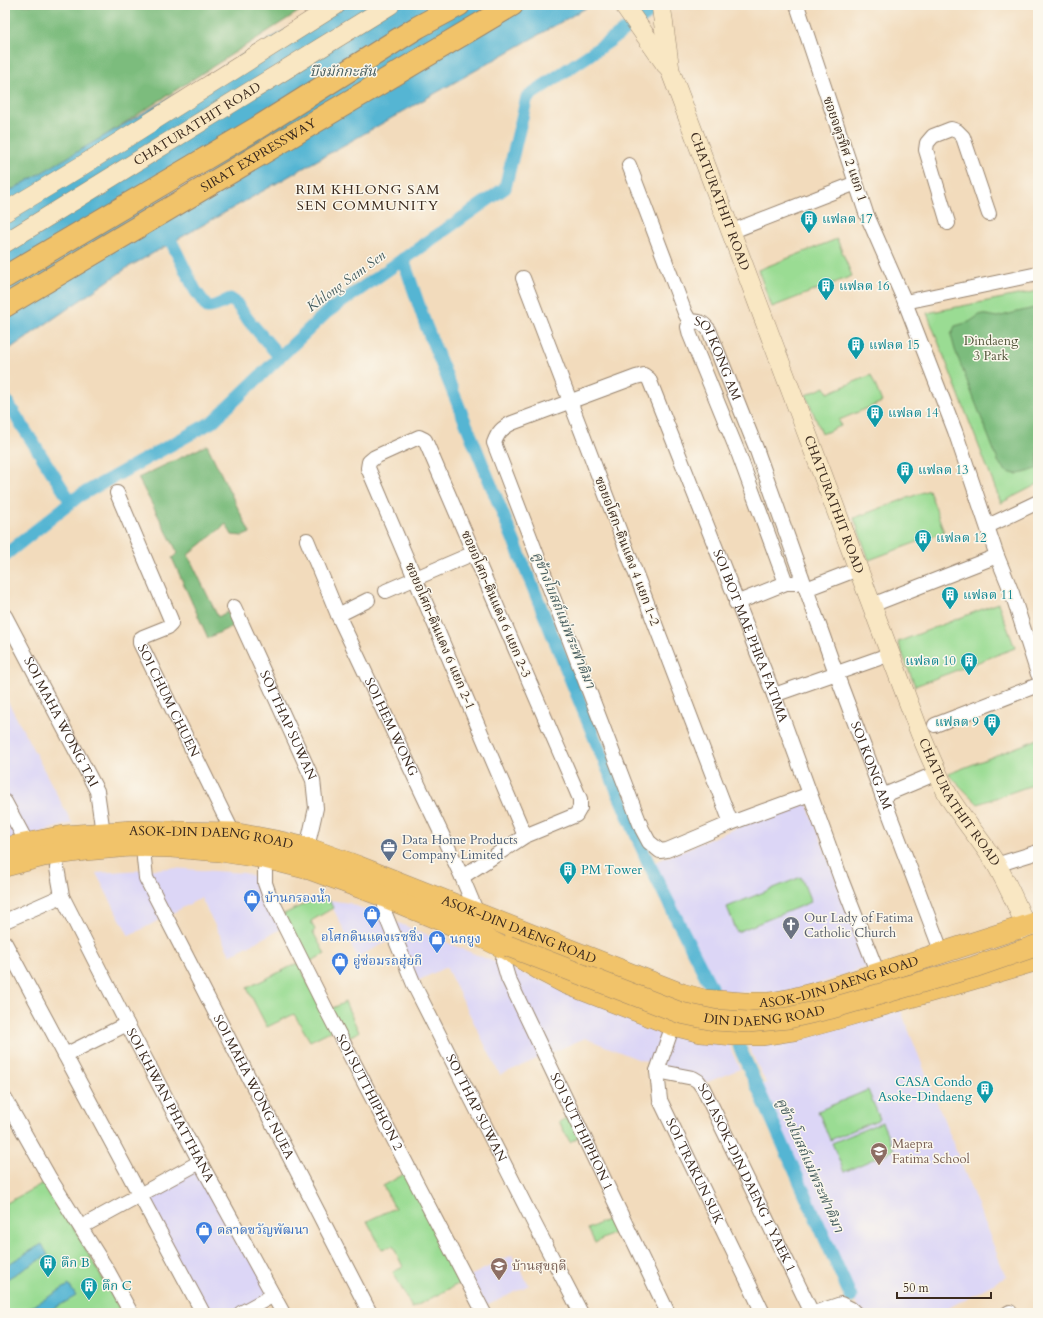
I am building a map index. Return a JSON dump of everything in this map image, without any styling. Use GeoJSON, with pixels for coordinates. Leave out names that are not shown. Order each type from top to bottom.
{"type":"FeatureCollection","features":[{"type":"Feature","properties":{"kind":"highway"},"geometry":{"type":"LineString","coordinates":[[418,27],[444,5]]}},
{"type":"Feature","properties":{"kind":"highway","name":"SIRAT EXPRESSWAY"},"geometry":{"type":"LineString","coordinates":[[5,277],[257,128],[418,27],[459,5]]}},
{"type":"Feature","properties":{"kind":"highway","name":"SIRAT EXPRESSWAY"},"geometry":{"type":"LineString","coordinates":[[5,306],[512,5]]}},
{"type":"Feature","properties":{"kind":"main road","name":"ASOK-DIN DAENG ROAD"},"geometry":{"type":"LineString","coordinates":[[5,852],[27,843],[64,836],[132,831],[233,833],[276,841],[307,848],[682,994],[704,1000],[744,1003],[769,1002],[823,991],[1032,924]]}},
{"type":"Feature","properties":{"kind":"main road","name":"ASOK-DIN DAENG ROAD"},"geometry":{"type":"LineString","coordinates":[[5,852],[43,856],[130,846],[172,847],[220,851],[265,858],[309,869],[388,898],[503,946],[544,972],[565,983],[673,1025],[701,1032],[734,1035],[763,1035],[795,1030],[1038,960]]}},
{"type":"Feature","properties":{"kind":"main road","name":"ASOK-DIN DAENG ROAD"},"geometry":{"type":"LineString","coordinates":[[5,879],[57,868],[98,862],[144,859],[222,863],[265,869],[358,887]]}},
{"type":"Feature","properties":{"kind":"main road","name":"DIN DAENG ROAD"},"geometry":{"type":"LineString","coordinates":[[503,946],[681,1013],[714,1020],[748,1022],[788,1018],[832,1008],[974,967],[1038,945]]}},
{"type":"Feature","properties":{"kind":"street","name":"CHATURATHIT ROAD"},"geometry":{"type":"LineString","coordinates":[[5,212],[90,161],[336,5]]}},
{"type":"Feature","properties":{"kind":"street","name":"CHATURATHIT ROAD"},"geometry":{"type":"LineString","coordinates":[[5,243],[390,5]]}},
{"type":"Feature","properties":{"kind":"street","name":"CHATURATHIT ROAD"},"geometry":{"type":"LineString","coordinates":[[624,5],[670,70]]}},
{"type":"Feature","properties":{"kind":"street","name":"CHATURATHIT ROAD"},"geometry":{"type":"LineString","coordinates":[[661,5],[670,70],[920,733],[937,773],[950,797],[996,865],[1032,924],[1038,955]]}},
{"type":"Feature","properties":{"kind":"street","name":"ซอยจตุรทิศ 2 แยก 1"},"geometry":{"type":"LineString","coordinates":[[797,5],[873,232],[905,302],[955,431],[998,556],[1035,655],[1038,674]]}},
{"type":"Feature","properties":{"kind":"street"},"geometry":{"type":"LineString","coordinates":[[948,223],[926,150],[927,143],[933,136],[951,129],[957,131],[963,136],[989,214]]}},
{"type":"Feature","properties":{"kind":"street"},"geometry":{"type":"LineString","coordinates":[[629,165],[685,313],[690,322]]}},
{"type":"Feature","properties":{"kind":"street"},"geometry":{"type":"LineString","coordinates":[[730,232],[856,183]]}},
{"type":"Feature","properties":{"kind":"street"},"geometry":{"type":"LineString","coordinates":[[905,302],[1038,274]]}},
{"type":"Feature","properties":{"kind":"street","name":"ซอยอโศก-ดินแดง 4 แยก 1-2"},"geometry":{"type":"LineString","coordinates":[[523,278],[731,823]]}},
{"type":"Feature","properties":{"kind":"street","name":"SOI KONG AM"},"geometry":{"type":"LineString","coordinates":[[786,583],[739,455],[690,334],[688,327],[690,322],[697,320],[704,323],[709,330],[756,448],[836,673],[942,953]]}},
{"type":"Feature","properties":{"kind":"street","name":"SOI BOT MAE PHRA FATIMA"},"geometry":{"type":"LineString","coordinates":[[570,402],[636,377],[644,375],[649,379],[736,603],[774,694],[841,879],[878,974]]}},
{"type":"Feature","properties":{"kind":"street"},"geometry":{"type":"LineString","coordinates":[[570,402],[502,428],[497,434],[494,443],[636,815],[649,842],[660,851],[667,850],[731,823],[810,794]]}},
{"type":"Feature","properties":{"kind":"street","name":"ซอยอโศก-ดินแดง 6 แยก 2-3"},"geometry":{"type":"LineString","coordinates":[[394,449],[419,437],[425,440],[580,799],[580,808],[576,815],[525,836]]}},
{"type":"Feature","properties":{"kind":"street"},"geometry":{"type":"LineString","coordinates":[[739,455],[756,448]]}},
{"type":"Feature","properties":{"kind":"street","name":"ซอยอโศก-ดินแดง 6 แยก 2-1"},"geometry":{"type":"LineString","coordinates":[[394,449],[375,457],[369,462],[368,468],[414,579],[525,836]]}},
{"type":"Feature","properties":{"kind":"street","name":"SOI CHUM CHUEN"},"geometry":{"type":"LineString","coordinates":[[117,493],[171,620],[171,624],[168,627],[143,637],[140,639],[140,643],[233,833]]}},
{"type":"Feature","properties":{"kind":"street"},"geometry":{"type":"LineString","coordinates":[[988,526],[1038,502]]}},
{"type":"Feature","properties":{"kind":"street","name":"SOI HEM WONG"},"geometry":{"type":"LineString","coordinates":[[307,540],[338,615],[462,877],[477,913]]}},
{"type":"Feature","properties":{"kind":"street"},"geometry":{"type":"LineString","coordinates":[[386,591],[474,553]]}},
{"type":"Feature","properties":{"kind":"street"},"geometry":{"type":"LineString","coordinates":[[872,605],[998,556]]}},
{"type":"Feature","properties":{"kind":"street"},"geometry":{"type":"LineString","coordinates":[[736,603],[786,583],[804,583],[858,569]]}},
{"type":"Feature","properties":{"kind":"street"},"geometry":{"type":"LineString","coordinates":[[338,615],[368,600]]}},
{"type":"Feature","properties":{"kind":"street","name":"SOI THAP SUWAN"},"geometry":{"type":"LineString","coordinates":[[234,607],[312,780],[316,808],[307,848]]}},
{"type":"Feature","properties":{"kind":"street","name":"SOI MAHA WONG TAI"},"geometry":{"type":"LineString","coordinates":[[5,616],[97,791],[103,833]]}},
{"type":"Feature","properties":{"kind":"street"},"geometry":{"type":"LineString","coordinates":[[774,694],[891,654]]}},
{"type":"Feature","properties":{"kind":"street"},"geometry":{"type":"LineString","coordinates":[[935,725],[1038,685]]}},
{"type":"Feature","properties":{"kind":"street"},"geometry":{"type":"LineString","coordinates":[[882,796],[937,773]]}},
{"type":"Feature","properties":{"kind":"street"},"geometry":{"type":"LineString","coordinates":[[5,802],[27,843]]}},
{"type":"Feature","properties":{"kind":"street"},"geometry":{"type":"LineString","coordinates":[[462,877],[525,836]]}},
{"type":"Feature","properties":{"kind":"street"},"geometry":{"type":"LineString","coordinates":[[996,865],[1038,852]]}},
{"type":"Feature","properties":{"kind":"street","name":"SOI MAHA WONG NUEA"},"geometry":{"type":"LineString","coordinates":[[144,859],[146,878],[370,1313]]}},
{"type":"Feature","properties":{"kind":"street","name":"SOI KHWAN PHATTHANA"},"geometry":{"type":"LineString","coordinates":[[57,868],[62,896],[127,1024],[282,1313]]}},
{"type":"Feature","properties":{"kind":"street","name":"SOI SUTTHIPHON 2"},"geometry":{"type":"LineString","coordinates":[[265,869],[265,883],[270,897],[328,1013],[484,1313]]}},
{"type":"Feature","properties":{"kind":"street"},"geometry":{"type":"LineString","coordinates":[[5,921],[62,896]]}},
{"type":"Feature","properties":{"kind":"street","name":"SOI THAP SUWAN"},"geometry":{"type":"LineString","coordinates":[[388,898],[385,907],[385,914],[415,987],[581,1313]]}},
{"type":"Feature","properties":{"kind":"street"},"geometry":{"type":"LineString","coordinates":[[5,943],[203,1313]]}},
{"type":"Feature","properties":{"kind":"street","name":"SOI SUTTHIPHON 1"},"geometry":{"type":"LineString","coordinates":[[503,946],[503,961],[508,978],[668,1313]]}},
{"type":"Feature","properties":{"kind":"street"},"geometry":{"type":"LineString","coordinates":[[65,1055],[127,1024]]}},
{"type":"Feature","properties":{"kind":"street","name":"SOI TRAKUN SUK"},"geometry":{"type":"LineString","coordinates":[[673,1025],[658,1071],[660,1100],[763,1313]]}},
{"type":"Feature","properties":{"kind":"street","name":"SOI ASOK-DIN DAENG 1 YAEK 1"},"geometry":{"type":"LineString","coordinates":[[658,1071],[693,1078],[698,1081],[703,1088],[813,1313]]}},
{"type":"Feature","properties":{"kind":"street"},"geometry":{"type":"LineString","coordinates":[[5,1099],[49,1177],[81,1227],[131,1313]]}},
{"type":"Feature","properties":{"kind":"street"},"geometry":{"type":"LineString","coordinates":[[81,1227],[200,1162]]}},
{"type":"Feature","properties":{"kind":"street"},"geometry":{"type":"LineString","coordinates":[[241,1313],[272,1296]]}},
{"type":"Feature","properties":{"kind":"street"},"geometry":{"type":"LineString","coordinates":[[813,1313],[841,1304],[851,1309],[855,1313]]}},
{"type":"Feature","properties":{"kind":"shaded area"},"geometry":{"type":"Polygon","coordinates":[[[5,696],[72,823],[5,842],[5,696]]]}},
{"type":"Feature","properties":{"kind":"shaded area"},"geometry":{"type":"Polygon","coordinates":[[[805,799],[870,966],[809,987],[776,994],[717,991],[653,863],[805,799]]]}},
{"type":"Feature","properties":{"kind":"shaded area"},"geometry":{"type":"Polygon","coordinates":[[[171,868],[244,873],[260,878],[281,929],[230,955],[201,898],[129,936],[96,873],[171,868]]]}},
{"type":"Feature","properties":{"kind":"shaded area"},"geometry":{"type":"Polygon","coordinates":[[[329,900],[349,903],[551,985],[729,1041],[731,1050],[740,1069],[707,1082],[635,1058],[585,1038],[500,1075],[446,967],[409,985],[389,941],[357,957],[329,900]]]}},
{"type":"Feature","properties":{"kind":"shaded area","name":"Maepra Fatima School"},"geometry":{"type":"Polygon","coordinates":[[[901,1011],[1006,1277],[939,1313],[860,1313],[760,1085],[766,1083],[748,1046],[901,1011]]]}},
{"type":"Feature","properties":{"kind":"shaded area","name":"ตลาดขวัญพัฒนา"},"geometry":{"type":"Polygon","coordinates":[[[203,1159],[271,1295],[237,1313],[201,1313],[137,1195],[203,1159]]]}},
{"type":"Feature","properties":{"kind":"shaded area","name":"บ้านสุขฤดี"},"geometry":{"type":"Polygon","coordinates":[[[512,1255],[529,1285],[486,1306],[470,1276],[512,1255]]]}},
{"type":"Feature","properties":{"kind":"green space"},"geometry":{"type":"Polygon","coordinates":[[[5,5],[309,5],[90,145],[5,194],[5,5]]]}},
{"type":"Feature","properties":{"kind":"green space"},"geometry":{"type":"Polygon","coordinates":[[[837,239],[852,276],[772,307],[758,270],[837,239]]]}},
{"type":"Feature","properties":{"kind":"green space","name":"Dindaeng 3 Park"},"geometry":{"type":"Polygon","coordinates":[[[1038,291],[1038,484],[1001,503],[927,313],[1038,291]]]}},
{"type":"Feature","properties":{"kind":"green space","name":"Dindaeng 3 Park"},"geometry":{"type":"Polygon","coordinates":[[[1038,307],[1038,468],[1027,472],[1014,474],[1005,470],[998,461],[955,350],[951,335],[955,326],[969,322],[981,314],[997,317],[1038,307]]]}},
{"type":"Feature","properties":{"kind":"green space"},"geometry":{"type":"Polygon","coordinates":[[[871,375],[882,402],[839,420],[841,426],[822,434],[806,395],[825,387],[828,393],[871,375]]]}},
{"type":"Feature","properties":{"kind":"green space"},"geometry":{"type":"Polygon","coordinates":[[[207,445],[250,533],[243,536],[232,535],[226,524],[188,555],[218,617],[227,612],[235,625],[208,638],[172,558],[178,553],[138,478],[207,445]]]}},
{"type":"Feature","properties":{"kind":"green space"},"geometry":{"type":"Polygon","coordinates":[[[929,490],[944,532],[869,560],[854,518],[929,490]]]}},
{"type":"Feature","properties":{"kind":"green space"},"geometry":{"type":"Polygon","coordinates":[[[998,603],[1015,648],[915,686],[898,642],[998,603]]]}},
{"type":"Feature","properties":{"kind":"green space"},"geometry":{"type":"Polygon","coordinates":[[[1038,739],[1038,783],[978,804],[948,774],[1038,739]]]}},
{"type":"Feature","properties":{"kind":"green space"},"geometry":{"type":"Polygon","coordinates":[[[801,877],[811,902],[737,932],[727,907],[801,877]]]}},
{"type":"Feature","properties":{"kind":"green space"},"geometry":{"type":"Polygon","coordinates":[[[317,898],[329,900],[333,908],[311,921],[315,930],[313,932],[325,954],[307,963],[282,915],[317,898]]]}},
{"type":"Feature","properties":{"kind":"green space"},"geometry":{"type":"Polygon","coordinates":[[[298,963],[332,1030],[310,1041],[294,1014],[267,1027],[247,988],[298,963]]]}},
{"type":"Feature","properties":{"kind":"green space"},"geometry":{"type":"Polygon","coordinates":[[[345,1002],[359,1032],[346,1038],[331,1009],[345,1002]]]}},
{"type":"Feature","properties":{"kind":"green space"},"geometry":{"type":"Polygon","coordinates":[[[868,1090],[880,1119],[830,1140],[818,1111],[868,1090]]]}},
{"type":"Feature","properties":{"kind":"green space"},"geometry":{"type":"Polygon","coordinates":[[[570,1116],[580,1136],[570,1142],[559,1122],[570,1116]]]}},
{"type":"Feature","properties":{"kind":"green space"},"geometry":{"type":"Polygon","coordinates":[[[882,1122],[894,1150],[844,1172],[832,1143],[882,1122]]]}},
{"type":"Feature","properties":{"kind":"green space"},"geometry":{"type":"Polygon","coordinates":[[[406,1173],[462,1282],[412,1308],[393,1272],[403,1267],[393,1246],[382,1249],[367,1221],[395,1208],[383,1186],[406,1173]]]}},
{"type":"Feature","properties":{"kind":"green space"},"geometry":{"type":"Polygon","coordinates":[[[47,1181],[122,1313],[5,1313],[5,1204],[47,1181]]]}},
{"type":"Feature","properties":{"kind":"green space"},"geometry":{"type":"Polygon","coordinates":[[[617,1215],[623,1228],[595,1243],[588,1229],[617,1215]]]}},
{"type":"Feature","properties":{"kind":"water","name":"บึงมักกะสัน"},"geometry":{"type":"Polygon","coordinates":[[[328,5],[591,5],[127,268],[5,352],[5,194],[328,5]]]}},
{"type":"Feature","properties":{"kind":"water"},"geometry":{"type":"Polygon","coordinates":[[[42,1244],[48,1255],[5,1280],[5,1266],[42,1244]]]}},
{"type":"Feature","properties":{"kind":"water"},"geometry":{"type":"Polygon","coordinates":[[[69,1285],[76,1296],[46,1313],[21,1313],[69,1285]]]}},
{"type":"Feature","properties":{"kind":"waterway","name":"Khlong Sam Sen"},"geometry":{"type":"LineString","coordinates":[[5,555],[79,496],[212,422],[326,313],[505,188],[527,97],[660,5]]}},
{"type":"Feature","properties":{"kind":"waterway"},"geometry":{"type":"LineString","coordinates":[[169,237],[195,290],[207,307],[216,306],[230,299],[236,303],[249,321],[280,357]]}},
{"type":"Feature","properties":{"kind":"waterway","name":"คูข้างโบสถ์แม่พระฟาติมา"},"geometry":{"type":"LineString","coordinates":[[403,259],[426,326],[599,749],[647,860],[711,987]]}},
{"type":"Feature","properties":{"kind":"waterway"},"geometry":{"type":"LineString","coordinates":[[5,399],[71,502]]}},
{"type":"Feature","properties":{"kind":"waterway","name":"คูข้างโบสถ์แม่พระฟาติมา"},"geometry":{"type":"LineString","coordinates":[[739,1046],[851,1297]]}},
{"type":"Feature","properties":{"kind":"place","name":"แฟลต 17"},"geometry":{"type":"Point","coordinates":[809,234]}},
{"type":"Feature","properties":{"kind":"place","name":"แฟลต 16"},"geometry":{"type":"Point","coordinates":[826,301]}},
{"type":"Feature","properties":{"kind":"place","name":"แฟลต 15"},"geometry":{"type":"Point","coordinates":[856,360]}},
{"type":"Feature","properties":{"kind":"place","name":"แฟลต 14"},"geometry":{"type":"Point","coordinates":[875,428]}},
{"type":"Feature","properties":{"kind":"place","name":"แฟลต 13"},"geometry":{"type":"Point","coordinates":[905,485]}},
{"type":"Feature","properties":{"kind":"place","name":"แฟลต 12"},"geometry":{"type":"Point","coordinates":[923,553]}},
{"type":"Feature","properties":{"kind":"place","name":"แฟลต 11"},"geometry":{"type":"Point","coordinates":[950,610]}},
{"type":"Feature","properties":{"kind":"place","name":"แฟลต 10"},"geometry":{"type":"Point","coordinates":[969,676]}},
{"type":"Feature","properties":{"kind":"place","name":"แฟลต 9"},"geometry":{"type":"Point","coordinates":[992,737]}},
{"type":"Feature","properties":{"kind":"place","name":"Data Home Products Company Limited"},"geometry":{"type":"Point","coordinates":[389,862]}},
{"type":"Feature","properties":{"kind":"place","name":"PM Tower"},"geometry":{"type":"Point","coordinates":[568,885]}},
{"type":"Feature","properties":{"kind":"place","name":"บ้านกรองน้ำ"},"geometry":{"type":"Point","coordinates":[252,913]}},
{"type":"Feature","properties":{"kind":"place","name":"อโศกดินแดงเรซซิ่ง"},"geometry":{"type":"Point","coordinates":[372,929]}},
{"type":"Feature","properties":{"kind":"place","name":"Our Lady of Fatima Catholic Church"},"geometry":{"type":"Point","coordinates":[791,940]}},
{"type":"Feature","properties":{"kind":"place","name":"นกยูง"},"geometry":{"type":"Point","coordinates":[437,954]}},
{"type":"Feature","properties":{"kind":"place","name":"อู่ซ่อมรถฮุ่ยกี"},"geometry":{"type":"Point","coordinates":[340,976]}},
{"type":"Feature","properties":{"kind":"place","name":"CASA Condo Asoke-Dindaeng"},"geometry":{"type":"Point","coordinates":[985,1104]}},
{"type":"Feature","properties":{"kind":"place","name":"Maepra Fatima School"},"geometry":{"type":"Point","coordinates":[879,1166]}},
{"type":"Feature","properties":{"kind":"place","name":"ตลาดขวัญพัฒนา"},"geometry":{"type":"Point","coordinates":[204,1245]}},
{"type":"Feature","properties":{"kind":"place","name":"ตึก B"},"geometry":{"type":"Point","coordinates":[48,1278]}},
{"type":"Feature","properties":{"kind":"place","name":"บ้านสุขฤดี"},"geometry":{"type":"Point","coordinates":[499,1281]}},
{"type":"Feature","properties":{"kind":"place","name":"ตึก C"},"geometry":{"type":"Point","coordinates":[89,1301]}},
{"type":"Feature","properties":{"kind":"district","name":"RIM KHLONG SAM SEN COMMUNITY"},"geometry":{"type":"Point","coordinates":[368,198]}}]}
